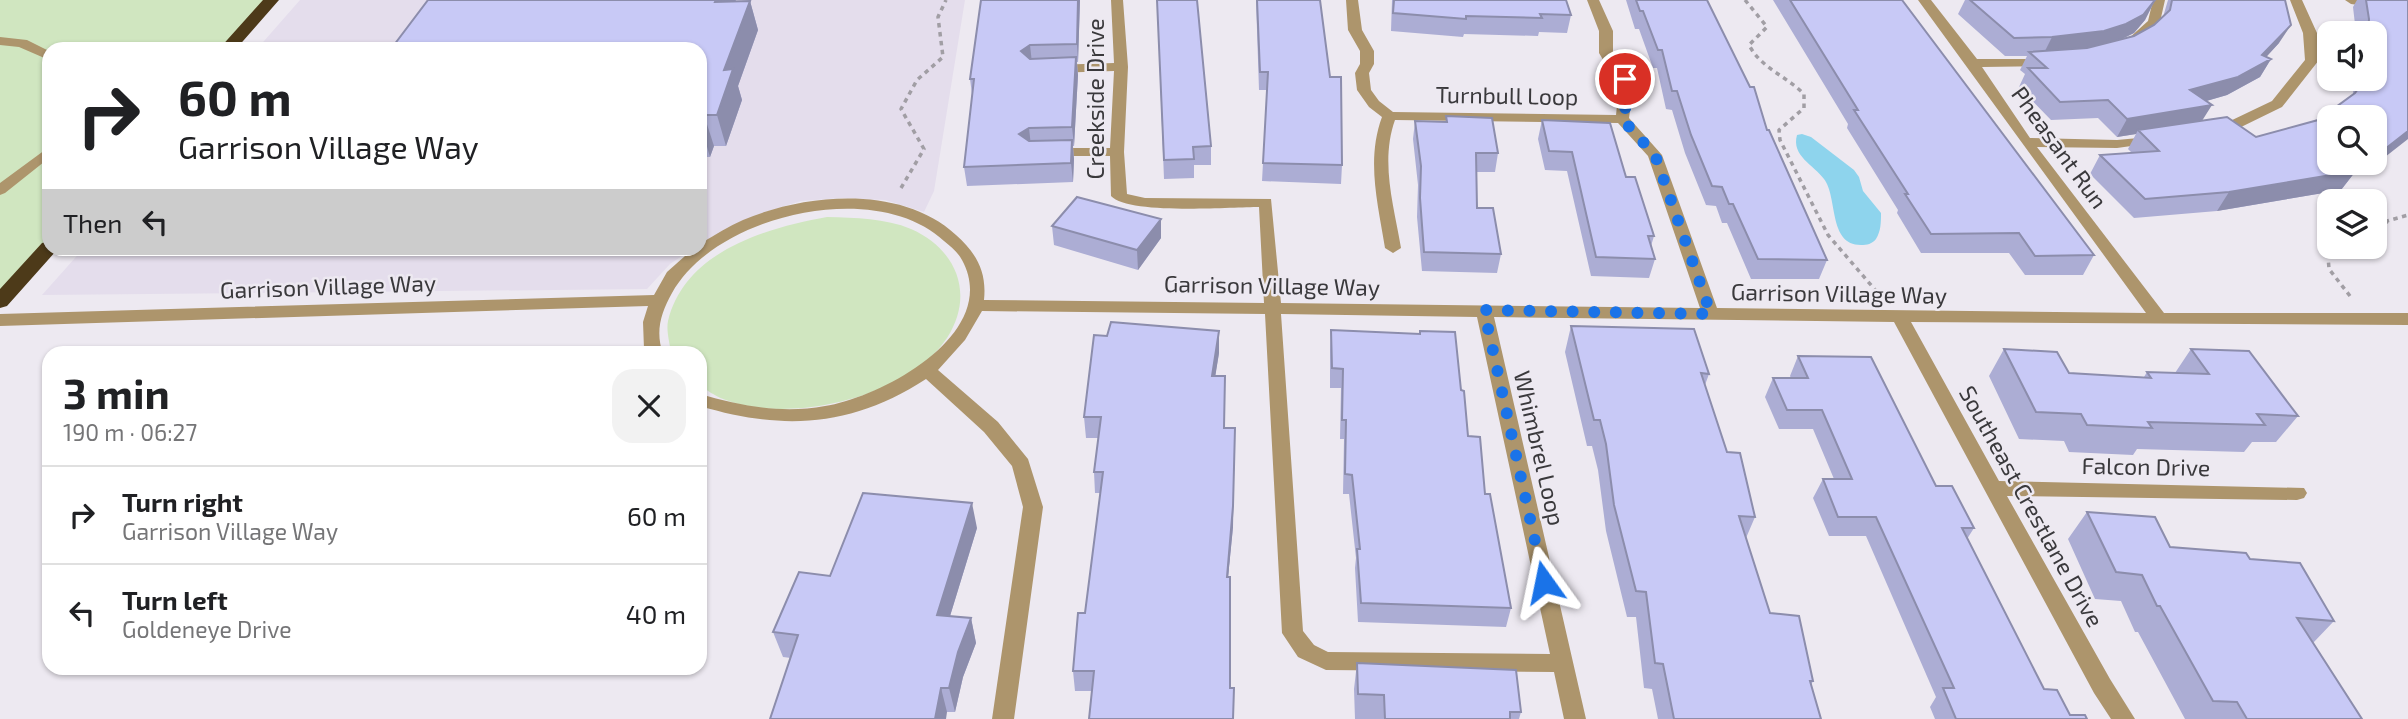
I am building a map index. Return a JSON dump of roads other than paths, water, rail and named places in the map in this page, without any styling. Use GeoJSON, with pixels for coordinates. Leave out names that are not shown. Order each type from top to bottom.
{"type":"FeatureCollection","features":[{"type":"Feature","properties":{"kind":"highway"},"geometry":{"type":"LineString","coordinates":[[233,42],[271,0]]}},
{"type":"Feature","properties":{"kind":"highway"},"geometry":{"type":"LineString","coordinates":[[0,301],[42,255]]}},
{"type":"Feature","properties":{"kind":"street","name":"Creekside Drive"},"geometry":{"type":"LineString","coordinates":[[1117,0],[1121,67],[1117,152],[1119,196],[1127,201],[1266,202],[1273,307]]}},
{"type":"Feature","properties":{"kind":"street"},"geometry":{"type":"LineString","coordinates":[[1352,0],[1355,30],[1367,51],[1367,64],[1362,73],[1364,90],[1374,104],[1390,116],[1381,133],[1379,153],[1393,248]]}},
{"type":"Feature","properties":{"kind":"street"},"geometry":{"type":"LineString","coordinates":[[1593,0],[1606,32],[1604,50],[1625,79],[1628,99],[1622,119],[1655,155],[1711,314]]}},
{"type":"Feature","properties":{"kind":"street","name":"Pheasant Run"},"geometry":{"type":"LineString","coordinates":[[1924,0],[2159,319]]}},
{"type":"Feature","properties":{"kind":"street"},"geometry":{"type":"LineString","coordinates":[[2119,48],[2137,39],[2154,22],[2159,0]]}},
{"type":"Feature","properties":{"kind":"street"},"geometry":{"type":"LineString","coordinates":[[2204,131],[2232,126],[2277,104],[2312,60],[2310,33],[2296,0]]}},
{"type":"Feature","properties":{"kind":"street"},"geometry":{"type":"LineString","coordinates":[[2351,0],[2408,8]]}},
{"type":"Feature","properties":{"kind":"street"},"geometry":{"type":"LineString","coordinates":[[0,41],[22,43],[42,53]]}},
{"type":"Feature","properties":{"kind":"street"},"geometry":{"type":"LineString","coordinates":[[1973,63],[2055,61]]}},
{"type":"Feature","properties":{"kind":"street"},"geometry":{"type":"LineString","coordinates":[[1032,70],[1121,67]]}},
{"type":"Feature","properties":{"kind":"street","name":"Turnbull Loop"},"geometry":{"type":"LineString","coordinates":[[1390,116],[1622,119]]}},
{"type":"Feature","properties":{"kind":"street"},"geometry":{"type":"LineString","coordinates":[[2026,142],[2117,144],[2165,138]]}},
{"type":"Feature","properties":{"kind":"street"},"geometry":{"type":"LineString","coordinates":[[1031,153],[1117,152]]}},
{"type":"Feature","properties":{"kind":"street"},"geometry":{"type":"LineString","coordinates":[[0,190],[42,157]]}},
{"type":"Feature","properties":{"kind":"street"},"geometry":{"type":"LineString","coordinates":[[707,245],[746,224],[795,209],[853,203],[890,207],[916,215],[949,233],[968,255],[977,283],[976,305],[962,334],[939,361],[909,383],[876,398],[838,410],[799,416],[747,414],[707,402]]}},
{"type":"Feature","properties":{"kind":"street"},"geometry":{"type":"LineString","coordinates":[[653,346],[650,321],[657,300],[678,270],[694,256]]}},
{"type":"Feature","properties":{"kind":"street","name":"Garrison Village Way"},"geometry":{"type":"LineString","coordinates":[[0,320],[657,300]]}},
{"type":"Feature","properties":{"kind":"street","name":"Garrison Village Way"},"geometry":{"type":"LineString","coordinates":[[976,305],[2159,319],[2408,319]]}},
{"type":"Feature","properties":{"kind":"street"},"geometry":{"type":"LineString","coordinates":[[1273,307],[1293,633],[1306,651],[1326,661],[1563,663]]}},
{"type":"Feature","properties":{"kind":"street","name":"Whimbrel Loop"},"geometry":{"type":"LineString","coordinates":[[1484,310],[1575,719]]}},
{"type":"Feature","properties":{"kind":"street","name":"Southeast Crestlane Drive"},"geometry":{"type":"LineString","coordinates":[[1899,316],[2102,686],[2123,719]]}},
{"type":"Feature","properties":{"kind":"street"},"geometry":{"type":"LineString","coordinates":[[927,370],[991,427],[1021,464],[1033,507],[1003,719]]}},
{"type":"Feature","properties":{"kind":"street","name":"Falcon Drive"},"geometry":{"type":"LineString","coordinates":[[1995,488],[2297,493]]}},
{"type":"Feature","properties":{"kind":"water"},"geometry":{"type":"Polygon","coordinates":[[[1797,135],[1811,137],[1854,170],[1859,177],[1863,191],[1881,213],[1879,233],[1873,242],[1861,245],[1851,243],[1843,237],[1838,229],[1824,179],[1804,160],[1797,149],[1797,135]]]}}]}
